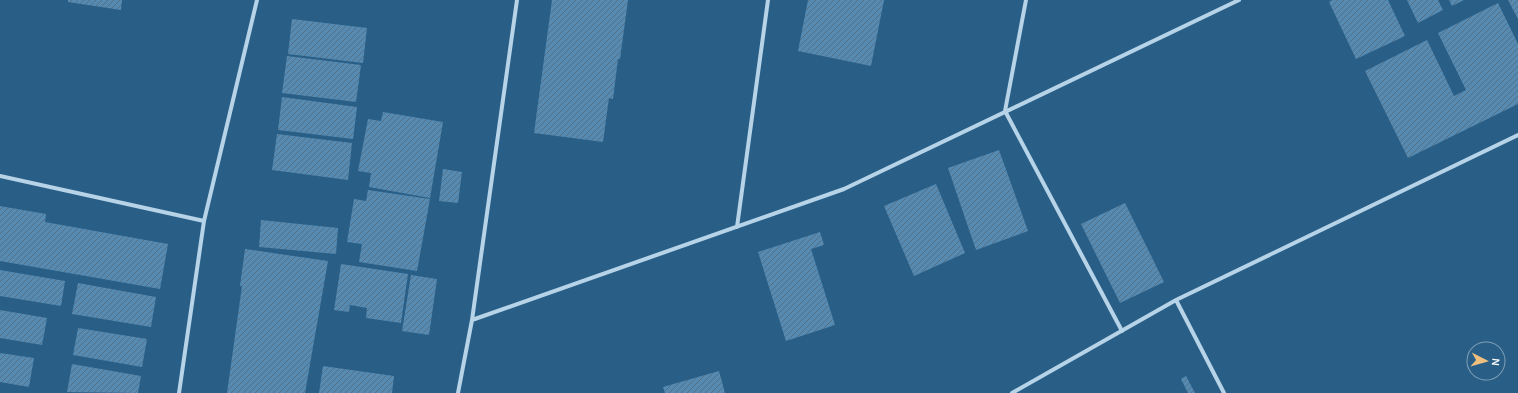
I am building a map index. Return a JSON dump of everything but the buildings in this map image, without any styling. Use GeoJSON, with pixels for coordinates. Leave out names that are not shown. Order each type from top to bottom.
{"type":"FeatureCollection","features":[{"type":"Feature","properties":{"kind":"street"},"geometry":{"type":"LineString","coordinates":[[179,393],[204,221],[257,0]]}},
{"type":"Feature","properties":{"kind":"street"},"geometry":{"type":"LineString","coordinates":[[458,393],[472,320],[516,0]]}},
{"type":"Feature","properties":{"kind":"street"},"geometry":{"type":"LineString","coordinates":[[737,227],[768,0]]}},
{"type":"Feature","properties":{"kind":"street"},"geometry":{"type":"LineString","coordinates":[[1026,0],[1005,111],[1122,331]]}},
{"type":"Feature","properties":{"kind":"street"},"geometry":{"type":"LineString","coordinates":[[472,320],[844,189],[1239,0]]}},
{"type":"Feature","properties":{"kind":"street"},"geometry":{"type":"LineString","coordinates":[[1012,393],[1176,300],[1518,135]]}},
{"type":"Feature","properties":{"kind":"street"},"geometry":{"type":"LineString","coordinates":[[0,176],[204,221]]}},
{"type":"Feature","properties":{"kind":"street"},"geometry":{"type":"LineString","coordinates":[[1176,300],[1224,393]]}}]}
